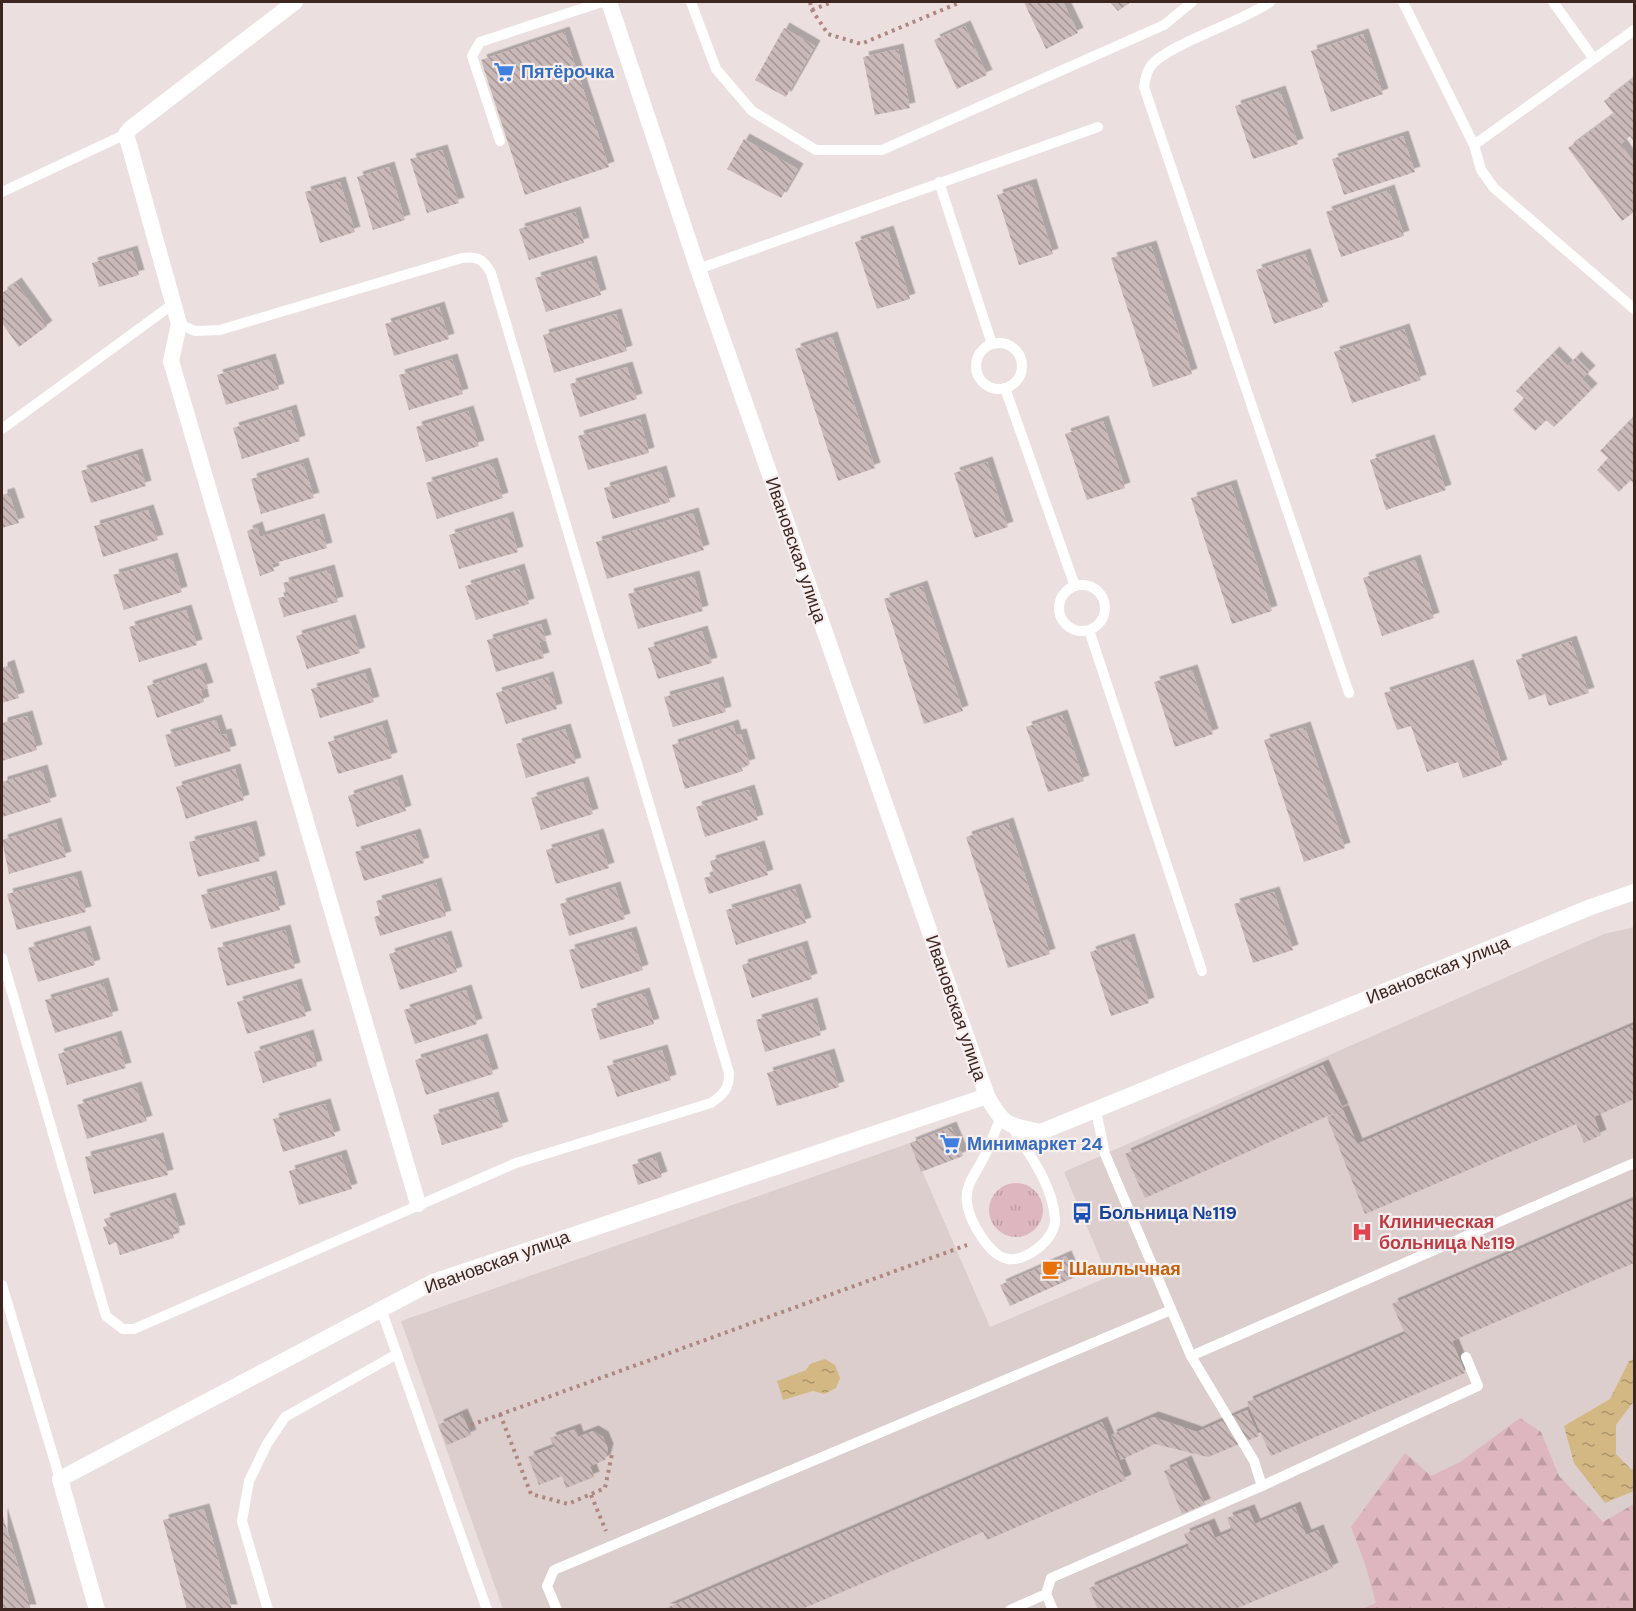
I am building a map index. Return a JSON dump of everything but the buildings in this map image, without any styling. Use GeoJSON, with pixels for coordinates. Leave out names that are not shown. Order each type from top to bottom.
{"type":"FeatureCollection","features":[{"type":"Feature","properties":{"kind":"street"},"geometry":{"type":"LineString","coordinates":[[295,2],[130,128],[126,135],[179,324],[171,361],[418,1204]]}},
{"type":"Feature","properties":{"kind":"street","name":"Ивановская улица"},"geometry":{"type":"LineString","coordinates":[[609,2],[698,269],[987,1096],[1005,1122],[1041,1132],[1570,916],[1635,892]]}},
{"type":"Feature","properties":{"kind":"street","name":"Ивановская улица"},"geometry":{"type":"LineString","coordinates":[[60,1479],[433,1282],[987,1096]]}},
{"type":"Feature","properties":{"kind":"street"},"geometry":{"type":"LineString","coordinates":[[60,1479],[97,1610]]}},
{"type":"Feature","properties":{"kind":"lane"},"geometry":{"type":"LineString","coordinates":[[500,141],[472,56],[480,42],[603,2]]}},
{"type":"Feature","properties":{"kind":"lane"},"geometry":{"type":"LineString","coordinates":[[691,2],[716,69],[752,111],[816,150],[882,150],[1164,25],[1192,2]]}},
{"type":"Feature","properties":{"kind":"lane"},"geometry":{"type":"LineString","coordinates":[[1270,2],[1256,12],[1169,51],[1149,67],[1144,87],[1349,693]]}},
{"type":"Feature","properties":{"kind":"lane"},"geometry":{"type":"LineString","coordinates":[[1403,2],[1474,145],[1481,170],[1494,188],[1635,309]]}},
{"type":"Feature","properties":{"kind":"lane"},"geometry":{"type":"LineString","coordinates":[[1553,2],[1594,58]]}},
{"type":"Feature","properties":{"kind":"lane"},"geometry":{"type":"LineString","coordinates":[[1474,145],[1635,30]]}},
{"type":"Feature","properties":{"kind":"lane"},"geometry":{"type":"LineString","coordinates":[[698,269],[1098,127]]}},
{"type":"Feature","properties":{"kind":"lane"},"geometry":{"type":"LineString","coordinates":[[2,192],[126,135]]}},
{"type":"Feature","properties":{"kind":"lane"},"geometry":{"type":"LineString","coordinates":[[939,182],[992,344]]}},
{"type":"Feature","properties":{"kind":"lane"},"geometry":{"type":"LineString","coordinates":[[2,958],[106,1316],[123,1329],[134,1329],[516,1163],[711,1102],[725,1093],[729,1072],[494,284],[485,262],[476,256],[462,258],[220,330],[195,331],[179,324]]}},
{"type":"Feature","properties":{"kind":"lane"},"geometry":{"type":"LineString","coordinates":[[2,429],[173,304]]}},
{"type":"Feature","properties":{"kind":"lane"},"geometry":{"type":"LineString","coordinates":[[1004,343],[1014,349],[1021,359],[1022,371],[1016,382],[1005,388],[993,389],[983,383],[976,373],[976,361],[981,350],[992,344],[1004,343]]}},
{"type":"Feature","properties":{"kind":"lane"},"geometry":{"type":"LineString","coordinates":[[1005,388],[1075,585]]}},
{"type":"Feature","properties":{"kind":"lane"},"geometry":{"type":"LineString","coordinates":[[1075,585],[1087,585],[1098,591],[1104,601],[1105,613],[1099,624],[1089,630],[1077,631],[1066,625],[1060,615],[1059,603],[1065,592],[1075,585]]}},
{"type":"Feature","properties":{"kind":"lane"},"geometry":{"type":"LineString","coordinates":[[1089,630],[1202,971]]}},
{"type":"Feature","properties":{"kind":"lane"},"geometry":{"type":"LineString","coordinates":[[1096,1111],[1105,1154],[1191,1356],[1254,1461],[1262,1486]]}},
{"type":"Feature","properties":{"kind":"lane"},"geometry":{"type":"LineString","coordinates":[[1005,1122],[1049,1189],[1055,1220],[1053,1233],[1038,1250],[1010,1260],[996,1255],[983,1240],[966,1203],[970,1179],[1005,1122]]}},
{"type":"Feature","properties":{"kind":"lane"},"geometry":{"type":"LineString","coordinates":[[1191,1356],[1635,1163]]}},
{"type":"Feature","properties":{"kind":"lane"},"geometry":{"type":"LineString","coordinates":[[2,1285],[60,1479]]}},
{"type":"Feature","properties":{"kind":"lane"},"geometry":{"type":"LineString","coordinates":[[381,1309],[487,1610]]}},
{"type":"Feature","properties":{"kind":"lane"},"geometry":{"type":"LineString","coordinates":[[556,1610],[547,1587],[554,1570],[1171,1310]]}},
{"type":"Feature","properties":{"kind":"lane"},"geometry":{"type":"LineString","coordinates":[[268,1610],[242,1521],[249,1481],[263,1453],[285,1417],[397,1354]]}},
{"type":"Feature","properties":{"kind":"lane"},"geometry":{"type":"LineString","coordinates":[[1053,1610],[1046,1594],[1051,1578],[1262,1486],[1478,1386],[1466,1357]]}},
{"type":"Feature","properties":{"kind":"lane"},"geometry":{"type":"LineString","coordinates":[[1010,1610],[1046,1594]]}},
{"type":"Feature","properties":{"kind":"path"},"geometry":{"type":"LineString","coordinates":[[810,2],[812,10],[828,34],[861,44],[962,2]]}},
{"type":"Feature","properties":{"kind":"path"},"geometry":{"type":"LineString","coordinates":[[812,10],[832,2]]}},
{"type":"Feature","properties":{"kind":"path"},"geometry":{"type":"LineString","coordinates":[[471,1425],[983,1240]]}},
{"type":"Feature","properties":{"kind":"path"},"geometry":{"type":"LineString","coordinates":[[500,1414],[531,1494],[568,1504],[591,1495],[605,1488],[612,1454]]}},
{"type":"Feature","properties":{"kind":"path"},"geometry":{"type":"LineString","coordinates":[[591,1495],[613,1545]]}},
{"type":"Feature","properties":{"kind":"shaded area","name":"Клиническая больница №119"},"geometry":{"type":"Polygon","coordinates":[[[1634,927],[1634,1609],[503,1609],[401,1321],[910,1143],[990,1327],[1108,1277],[1064,1172],[1604,934],[1634,927]]]}},
{"type":"Feature","properties":{"kind":"green space"},"geometry":{"type":"Polygon","coordinates":[[[1011,1183],[1021,1183],[1035,1191],[1041,1200],[1043,1210],[1041,1220],[1035,1229],[1021,1237],[1011,1237],[994,1225],[989,1215],[989,1205],[1001,1188],[1011,1183]]]}},
{"type":"Feature","properties":{"kind":"green space"},"geometry":{"type":"Polygon","coordinates":[[[1520,1418],[1541,1432],[1559,1476],[1603,1522],[1634,1504],[1634,1609],[1362,1609],[1376,1603],[1351,1527],[1405,1453],[1431,1476],[1460,1462],[1520,1418]]]}},
{"type":"Feature","properties":{"kind":"water"},"geometry":{"type":"Polygon","coordinates":[[[825,1359],[835,1365],[840,1378],[836,1388],[824,1394],[813,1391],[783,1400],[777,1381],[806,1370],[810,1364],[825,1359]]]}},
{"type":"Feature","properties":{"kind":"water"},"geometry":{"type":"Polygon","coordinates":[[[1634,1359],[1634,1401],[1616,1425],[1616,1454],[1631,1469],[1634,1469],[1634,1491],[1605,1503],[1574,1463],[1564,1426],[1610,1399],[1629,1361],[1634,1359]]]}},
{"type":"Feature","properties":{"kind":"place","name":"Пятёрочка"},"geometry":{"type":"Point","coordinates":[504,72]}},
{"type":"Feature","properties":{"kind":"place","name":"Минимаркет 24"},"geometry":{"type":"Point","coordinates":[950,1144]}},
{"type":"Feature","properties":{"kind":"place","name":"Больница №119"},"geometry":{"type":"Point","coordinates":[1082,1213]}},
{"type":"Feature","properties":{"kind":"place","name":"Клиническая больница №119"},"geometry":{"type":"Point","coordinates":[1362,1232]}},
{"type":"Feature","properties":{"kind":"place","name":"Шашлычная"},"geometry":{"type":"Point","coordinates":[1052,1269]}}]}
